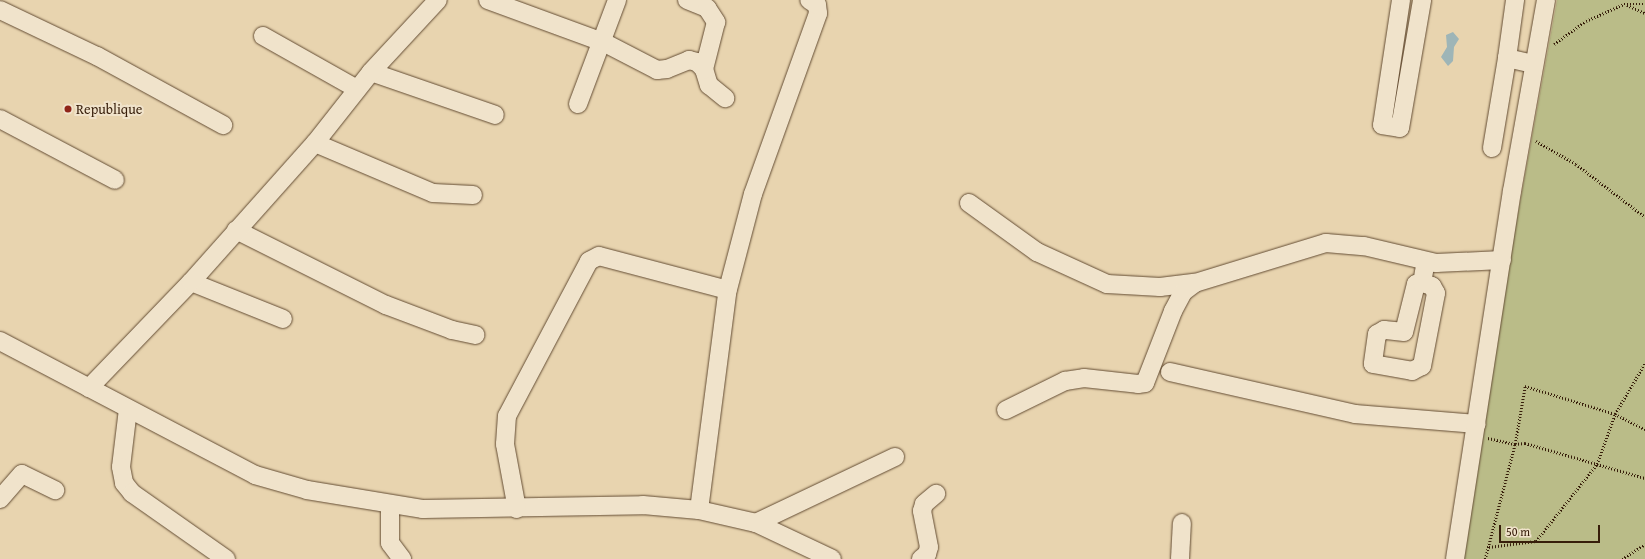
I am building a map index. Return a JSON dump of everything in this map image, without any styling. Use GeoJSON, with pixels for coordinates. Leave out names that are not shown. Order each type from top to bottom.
{"type":"FeatureCollection","features":[{"type":"Feature","properties":{"kind":"street"},"geometry":{"type":"LineString","coordinates":[[89,388],[191,282],[315,142],[357,89],[438,0]]}},
{"type":"Feature","properties":{"kind":"street"},"geometry":{"type":"LineString","coordinates":[[488,0],[603,42],[657,70],[667,69],[689,60],[704,69]]}},
{"type":"Feature","properties":{"kind":"street"},"geometry":{"type":"LineString","coordinates":[[578,104],[603,42],[617,0]]}},
{"type":"Feature","properties":{"kind":"street"},"geometry":{"type":"LineString","coordinates":[[687,0],[707,8],[716,22],[704,69],[709,84],[725,98]]}},
{"type":"Feature","properties":{"kind":"street"},"geometry":{"type":"LineString","coordinates":[[699,510],[728,290],[753,194],[818,13],[817,5],[809,0]]}},
{"type":"Feature","properties":{"kind":"street"},"geometry":{"type":"LineString","coordinates":[[1401,0],[1382,125],[1400,128],[1422,0]]}},
{"type":"Feature","properties":{"kind":"street"},"geometry":{"type":"LineString","coordinates":[[1492,148],[1515,0]]}},
{"type":"Feature","properties":{"kind":"street"},"geometry":{"type":"LineString","coordinates":[[1455,559],[1522,134],[1546,0]]}},
{"type":"Feature","properties":{"kind":"street"},"geometry":{"type":"LineString","coordinates":[[0,10],[97,56],[223,125]]}},
{"type":"Feature","properties":{"kind":"street"},"geometry":{"type":"LineString","coordinates":[[263,36],[357,89]]}},
{"type":"Feature","properties":{"kind":"street"},"geometry":{"type":"LineString","coordinates":[[1507,58],[1534,61]]}},
{"type":"Feature","properties":{"kind":"street"},"geometry":{"type":"LineString","coordinates":[[372,72],[496,115]]}},
{"type":"Feature","properties":{"kind":"street"},"geometry":{"type":"LineString","coordinates":[[0,119],[115,180]]}},
{"type":"Feature","properties":{"kind":"street"},"geometry":{"type":"LineString","coordinates":[[315,142],[433,193],[473,195]]}},
{"type":"Feature","properties":{"kind":"street"},"geometry":{"type":"LineString","coordinates":[[969,203],[1037,252],[1092,279],[1107,284],[1130,286],[1195,283],[1326,243],[1364,246],[1426,262],[1461,263],[1502,260]]}},
{"type":"Feature","properties":{"kind":"street"},"geometry":{"type":"LineString","coordinates":[[236,230],[386,305],[452,330],[475,335]]}},
{"type":"Feature","properties":{"kind":"street"},"geometry":{"type":"LineString","coordinates":[[517,509],[505,444],[507,416],[589,261],[599,256],[728,290]]}},
{"type":"Feature","properties":{"kind":"street"},"geometry":{"type":"LineString","coordinates":[[1422,283],[1426,262]]}},
{"type":"Feature","properties":{"kind":"street"},"geometry":{"type":"LineString","coordinates":[[191,282],[283,319]]}},
{"type":"Feature","properties":{"kind":"street"},"geometry":{"type":"LineString","coordinates":[[1006,410],[1065,381],[1084,378],[1138,384],[1145,383],[1150,376],[1173,310],[1183,292],[1195,283]]}},
{"type":"Feature","properties":{"kind":"street"},"geometry":{"type":"LineString","coordinates":[[1422,283],[1432,286],[1436,293],[1422,366],[1412,371],[1373,364],[1377,334],[1384,330],[1404,332],[1416,284],[1422,283]]}},
{"type":"Feature","properties":{"kind":"street"},"geometry":{"type":"LineString","coordinates":[[0,341],[255,475],[307,490],[390,505],[423,509],[517,509],[643,505],[699,510],[756,523],[832,559]]}},
{"type":"Feature","properties":{"kind":"street"},"geometry":{"type":"LineString","coordinates":[[1170,372],[1355,414],[1476,430]]}},
{"type":"Feature","properties":{"kind":"street"},"geometry":{"type":"LineString","coordinates":[[128,409],[121,468],[124,483],[132,493],[226,559]]}},
{"type":"Feature","properties":{"kind":"street"},"geometry":{"type":"LineString","coordinates":[[756,523],[895,457]]}},
{"type":"Feature","properties":{"kind":"street"},"geometry":{"type":"LineString","coordinates":[[0,499],[22,474],[55,490]]}},
{"type":"Feature","properties":{"kind":"street"},"geometry":{"type":"LineString","coordinates":[[921,559],[927,554],[929,547],[922,511],[924,504],[936,494]]}},
{"type":"Feature","properties":{"kind":"street"},"geometry":{"type":"LineString","coordinates":[[390,505],[390,543],[402,559]]}},
{"type":"Feature","properties":{"kind":"street"},"geometry":{"type":"LineString","coordinates":[[1180,559],[1182,523]]}},
{"type":"Feature","properties":{"kind":"path"},"geometry":{"type":"LineString","coordinates":[[1624,4],[1645,13]]}},
{"type":"Feature","properties":{"kind":"path"},"geometry":{"type":"LineString","coordinates":[[1534,61],[1586,21],[1624,4],[1645,4]]}},
{"type":"Feature","properties":{"kind":"path"},"geometry":{"type":"LineString","coordinates":[[1522,134],[1576,164],[1645,217]]}},
{"type":"Feature","properties":{"kind":"path"},"geometry":{"type":"LineString","coordinates":[[1489,547],[1536,540],[1597,464],[1615,414],[1645,363]]}},
{"type":"Feature","properties":{"kind":"path"},"geometry":{"type":"LineString","coordinates":[[1485,559],[1515,444],[1525,386],[1615,414],[1645,429]]}},
{"type":"Feature","properties":{"kind":"path"},"geometry":{"type":"LineString","coordinates":[[1476,430],[1515,444],[1525,443],[1645,478]]}},
{"type":"Feature","properties":{"kind":"path"},"geometry":{"type":"LineString","coordinates":[[1622,559],[1645,544]]}},
{"type":"Feature","properties":{"kind":"green space"},"geometry":{"type":"Polygon","coordinates":[[[1557,0],[1645,0],[1645,559],[1463,559],[1490,366],[1557,0]]]}},
{"type":"Feature","properties":{"kind":"water"},"geometry":{"type":"Polygon","coordinates":[[[1453,32],[1459,39],[1454,47],[1453,61],[1448,66],[1441,57],[1447,47],[1446,35],[1453,32]]]}},
{"type":"Feature","properties":{"kind":"place","name":"Republique"},"geometry":{"type":"Point","coordinates":[68,109]}}]}
